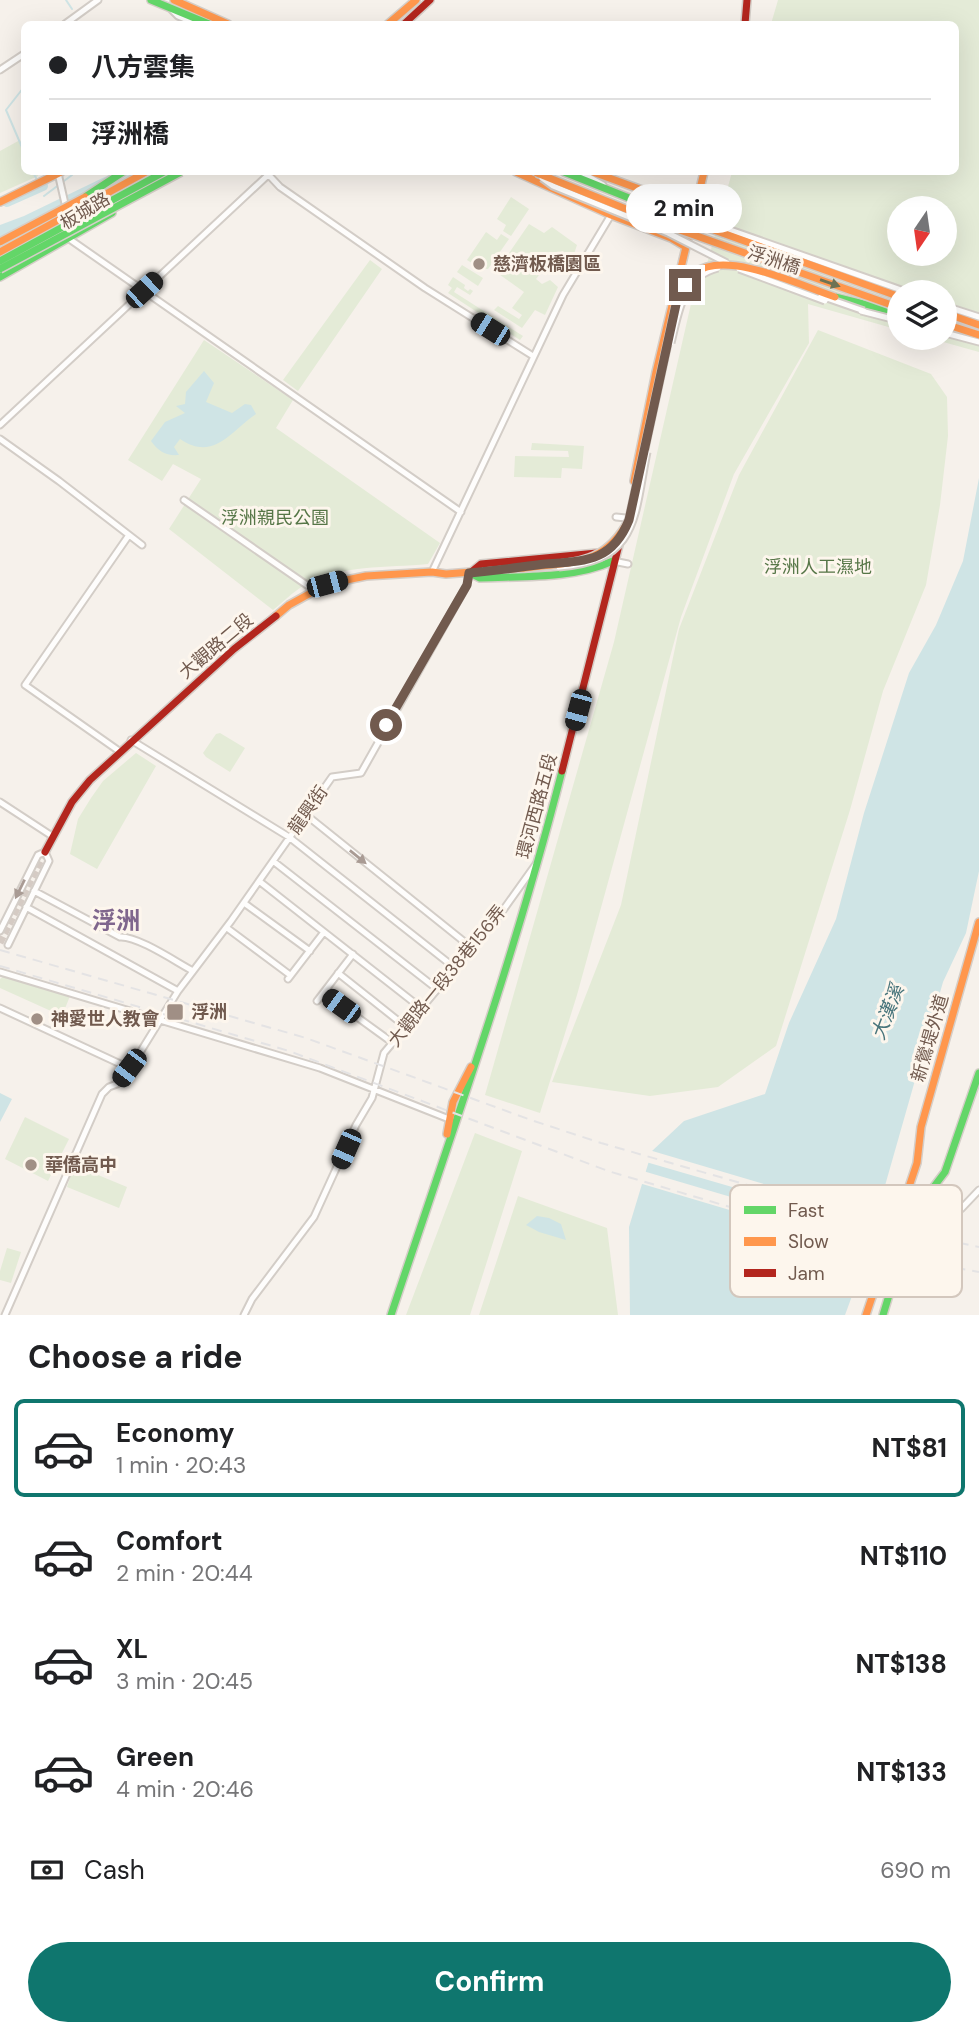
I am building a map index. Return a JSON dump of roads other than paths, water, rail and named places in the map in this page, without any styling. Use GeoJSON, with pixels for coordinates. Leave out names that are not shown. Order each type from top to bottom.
{"type":"FeatureCollection","features":[{"type":"Feature","properties":{"kind":"main road"},"geometry":{"type":"LineString","coordinates":[[151,0],[172,4],[220,21]]}},
{"type":"Feature","properties":{"kind":"main road"},"geometry":{"type":"LineString","coordinates":[[392,21],[416,0]]}},
{"type":"Feature","properties":{"kind":"main road"},"geometry":{"type":"LineString","coordinates":[[407,21],[430,0]]}},
{"type":"Feature","properties":{"kind":"main road"},"geometry":{"type":"LineString","coordinates":[[745,21],[747,0]]}},
{"type":"Feature","properties":{"kind":"main road"},"geometry":{"type":"LineString","coordinates":[[172,4],[203,21]]}},
{"type":"Feature","properties":{"kind":"main road"},"geometry":{"type":"LineString","coordinates":[[0,202],[53,175]]}},
{"type":"Feature","properties":{"kind":"main road"},"geometry":{"type":"LineString","coordinates":[[0,242],[85,197],[118,175]]}},
{"type":"Feature","properties":{"kind":"main road"},"geometry":{"type":"LineString","coordinates":[[0,252],[141,175]]}},
{"type":"Feature","properties":{"kind":"main road"},"geometry":{"type":"LineString","coordinates":[[0,261],[158,175]]}},
{"type":"Feature","properties":{"kind":"main road"},"geometry":{"type":"LineString","coordinates":[[0,269],[177,175]]}},
{"type":"Feature","properties":{"kind":"main road","name":"板城路"},"geometry":{"type":"LineString","coordinates":[[0,276],[68,240],[178,175]]}},
{"type":"Feature","properties":{"kind":"main road"},"geometry":{"type":"LineString","coordinates":[[523,175],[611,215],[671,238],[686,247]]}},
{"type":"Feature","properties":{"kind":"main road","name":"浮洲橋"},"geometry":{"type":"LineString","coordinates":[[542,175],[663,224],[887,302]]}},
{"type":"Feature","properties":{"kind":"main road","name":"浮洲橋"},"geometry":{"type":"LineString","coordinates":[[572,175],[664,212],[887,292]]}},
{"type":"Feature","properties":{"kind":"main road"},"geometry":{"type":"LineString","coordinates":[[606,175],[614,177]]}},
{"type":"Feature","properties":{"kind":"main road"},"geometry":{"type":"LineString","coordinates":[[610,175],[694,209]]}},
{"type":"Feature","properties":{"kind":"main road","name":"環河西路五段"},"geometry":{"type":"LineString","coordinates":[[391,1315],[510,959],[539,861],[626,518],[654,379],[703,175]]}},
{"type":"Feature","properties":{"kind":"main road","name":"浮洲橋"},"geometry":{"type":"LineString","coordinates":[[469,573],[590,560],[613,546],[624,533],[677,300],[685,285],[700,271],[718,264],[735,264],[887,312]]}},
{"type":"Feature","properties":{"kind":"main road"},"geometry":{"type":"LineString","coordinates":[[957,317],[979,325]]}},
{"type":"Feature","properties":{"kind":"main road"},"geometry":{"type":"LineString","coordinates":[[957,328],[979,335]]}},
{"type":"Feature","properties":{"kind":"main road"},"geometry":{"type":"LineString","coordinates":[[594,554],[603,550],[622,531]]}},
{"type":"Feature","properties":{"kind":"main road"},"geometry":{"type":"LineString","coordinates":[[594,554],[614,561],[603,567],[554,573],[480,578],[469,573],[481,564],[594,554]]}},
{"type":"Feature","properties":{"kind":"main road","name":"大觀路二段"},"geometry":{"type":"LineString","coordinates":[[45,852],[77,793],[131,740],[234,649],[289,605],[327,584],[366,576],[469,573]]}},
{"type":"Feature","properties":{"kind":"main road","name":"新鶯堤外道"},"geometry":{"type":"LineString","coordinates":[[910,1185],[917,1163],[921,1127],[979,922]]}},
{"type":"Feature","properties":{"kind":"main road"},"geometry":{"type":"LineString","coordinates":[[442,1162],[449,1119],[457,1092],[478,1054]]}},
{"type":"Feature","properties":{"kind":"main road"},"geometry":{"type":"LineString","coordinates":[[935,1185],[951,1157],[979,1073]]}},
{"type":"Feature","properties":{"kind":"main road","name":"新鶯堤外道"},"geometry":{"type":"LineString","coordinates":[[866,1315],[872,1297]]}},
{"type":"Feature","properties":{"kind":"main road"},"geometry":{"type":"LineString","coordinates":[[883,1315],[888,1297]]}},
{"type":"Feature","properties":{"kind":"street"},"geometry":{"type":"LineString","coordinates":[[69,21],[98,0]]}},
{"type":"Feature","properties":{"kind":"street"},"geometry":{"type":"LineString","coordinates":[[172,4],[178,16],[190,21]]}},
{"type":"Feature","properties":{"kind":"street"},"geometry":{"type":"LineString","coordinates":[[0,69],[21,56]]}},
{"type":"Feature","properties":{"kind":"street"},"geometry":{"type":"LineString","coordinates":[[59,175],[69,218],[68,240],[144,290],[461,512]]}},
{"type":"Feature","properties":{"kind":"street"},"geometry":{"type":"LineString","coordinates":[[0,425],[265,175]]}},
{"type":"Feature","properties":{"kind":"street"},"geometry":{"type":"LineString","coordinates":[[269,175],[280,187],[425,288],[533,356]]}},
{"type":"Feature","properties":{"kind":"street"},"geometry":{"type":"LineString","coordinates":[[539,175],[553,186],[668,233],[748,273],[833,303],[887,317]]}},
{"type":"Feature","properties":{"kind":"street"},"geometry":{"type":"LineString","coordinates":[[585,175],[614,192]]}},
{"type":"Feature","properties":{"kind":"street"},"geometry":{"type":"LineString","coordinates":[[664,212],[676,211],[887,285]]}},
{"type":"Feature","properties":{"kind":"street"},"geometry":{"type":"LineString","coordinates":[[432,572],[563,295],[611,215]]}},
{"type":"Feature","properties":{"kind":"street"},"geometry":{"type":"LineString","coordinates":[[524,568],[553,568],[594,562],[615,550],[624,540],[634,514],[681,303],[685,291],[699,276],[716,268],[734,267],[864,311]]}},
{"type":"Feature","properties":{"kind":"street"},"geometry":{"type":"LineString","coordinates":[[957,310],[979,317]]}},
{"type":"Feature","properties":{"kind":"street"},"geometry":{"type":"LineString","coordinates":[[957,336],[979,342]]}},
{"type":"Feature","properties":{"kind":"street"},"geometry":{"type":"LineString","coordinates":[[0,439],[142,545]]}},
{"type":"Feature","properties":{"kind":"street"},"geometry":{"type":"LineString","coordinates":[[184,500],[314,590]]}},
{"type":"Feature","properties":{"kind":"street"},"geometry":{"type":"LineString","coordinates":[[616,516],[626,518]]}},
{"type":"Feature","properties":{"kind":"street"},"geometry":{"type":"LineString","coordinates":[[119,751],[25,685],[129,535]]}},
{"type":"Feature","properties":{"kind":"street"},"geometry":{"type":"LineString","coordinates":[[614,561],[628,564]]}},
{"type":"Feature","properties":{"kind":"street","name":"龍興街"},"geometry":{"type":"LineString","coordinates":[[5,1315],[102,1094],[117,1084],[129,1068],[178,991],[227,928],[331,777],[360,773],[467,585],[469,573]]}},
{"type":"Feature","properties":{"kind":"street"},"geometry":{"type":"LineString","coordinates":[[131,740],[289,837],[455,968]]}},
{"type":"Feature","properties":{"kind":"street"},"geometry":{"type":"LineString","coordinates":[[0,802],[52,836]]}},
{"type":"Feature","properties":{"kind":"street"},"geometry":{"type":"LineString","coordinates":[[305,814],[472,948]]}},
{"type":"Feature","properties":{"kind":"street","name":"大觀路二段"},"geometry":{"type":"LineString","coordinates":[[0,931],[38,855],[45,852],[49,861],[8,944]]}},
{"type":"Feature","properties":{"kind":"street"},"geometry":{"type":"LineString","coordinates":[[273,861],[437,989]]}},
{"type":"Feature","properties":{"kind":"street","name":"大觀路一段38巷156弄"},"geometry":{"type":"LineString","coordinates":[[244,1315],[252,1299],[314,1217],[374,1089],[384,1054],[501,913],[539,861]]}},
{"type":"Feature","properties":{"kind":"street"},"geometry":{"type":"LineString","coordinates":[[259,881],[421,1008]]}},
{"type":"Feature","properties":{"kind":"street"},"geometry":{"type":"LineString","coordinates":[[34,891],[120,937],[136,941],[193,971]]}},
{"type":"Feature","properties":{"kind":"street"},"geometry":{"type":"LineString","coordinates":[[244,903],[310,951]]}},
{"type":"Feature","properties":{"kind":"street"},"geometry":{"type":"LineString","coordinates":[[26,907],[178,991]]}},
{"type":"Feature","properties":{"kind":"street"},"geometry":{"type":"LineString","coordinates":[[227,928],[289,977],[324,932]]}},
{"type":"Feature","properties":{"kind":"street"},"geometry":{"type":"LineString","coordinates":[[317,1001],[353,954]]}},
{"type":"Feature","properties":{"kind":"street"},"geometry":{"type":"LineString","coordinates":[[0,972],[320,1068],[449,1119]]}},
{"type":"Feature","properties":{"kind":"street"},"geometry":{"type":"LineString","coordinates":[[338,973],[405,1027]]}},
{"type":"Feature","properties":{"kind":"street"},"geometry":{"type":"LineString","coordinates":[[324,993],[393,1043]]}},
{"type":"Feature","properties":{"kind":"street"},"geometry":{"type":"LineString","coordinates":[[0,1008],[129,1068]]}},
{"type":"Feature","properties":{"kind":"street"},"geometry":{"type":"LineString","coordinates":[[962,1208],[979,1190]]}},
{"type":"Feature","properties":{"kind":"water"},"geometry":{"type":"Polygon","coordinates":[[[109,175],[161,175],[0,254],[0,225],[109,175]]]}},
{"type":"Feature","properties":{"kind":"water"},"geometry":{"type":"Polygon","coordinates":[[[204,371],[214,383],[206,402],[232,413],[245,404],[251,405],[256,414],[212,446],[192,445],[180,439],[174,447],[179,455],[163,452],[151,441],[165,422],[185,413],[176,406],[185,404],[186,392],[204,371]]]}},
{"type":"Feature","properties":{"kind":"water","name":"大漢溪"},"geometry":{"type":"Polygon","coordinates":[[[979,478],[979,871],[966,933],[943,982],[885,1185],[730,1185],[730,1297],[852,1297],[845,1315],[630,1315],[629,1227],[652,1151],[684,1121],[765,1094],[789,1023],[836,919],[864,813],[909,673],[936,625],[963,561],[979,478]]]}},
{"type":"Feature","properties":{"kind":"water"},"geometry":{"type":"Polygon","coordinates":[[[0,1093],[12,1099],[0,1122],[0,1093]]]}},
{"type":"Feature","properties":{"kind":"water"},"geometry":{"type":"Polygon","coordinates":[[[537,1216],[561,1224],[566,1240],[526,1225],[537,1216]]]}},
{"type":"Feature","properties":{"kind":"waterway"},"geometry":{"type":"LineString","coordinates":[[66,0],[72,9]]}},
{"type":"Feature","properties":{"kind":"waterway"},"geometry":{"type":"LineString","coordinates":[[21,91],[6,110],[21,145]]}},
{"type":"Feature","properties":{"kind":"waterway"},"geometry":{"type":"LineString","coordinates":[[44,196],[72,175]]}},
{"type":"Feature","properties":{"kind":"waterway"},"geometry":{"type":"LineString","coordinates":[[7,202],[43,186]]}},
{"type":"Feature","properties":{"kind":"tunnel"},"geometry":{"type":"LineString","coordinates":[[0,943],[45,852]]}},
{"type":"Feature","properties":{"kind":"railway"},"geometry":{"type":"LineString","coordinates":[[0,950],[306,1038],[531,1120],[748,1185]]}},
{"type":"Feature","properties":{"kind":"railway"},"geometry":{"type":"LineString","coordinates":[[0,966],[289,1051],[608,1171],[730,1207]]}},
{"type":"Feature","properties":{"kind":"railway"},"geometry":{"type":"LineString","coordinates":[[962,1243],[979,1247]]}},
{"type":"Feature","properties":{"kind":"railway"},"geometry":{"type":"LineString","coordinates":[[962,1269],[979,1272]]}},
{"type":"Feature","properties":{"kind":"place","name":"慈濟板橋園區"},"geometry":{"type":"Point","coordinates":[479,264]}},
{"type":"Feature","properties":{"kind":"place","name":"浮洲"},"geometry":{"type":"Point","coordinates":[175,1012]}},
{"type":"Feature","properties":{"kind":"place","name":"神愛世人教會"},"geometry":{"type":"Point","coordinates":[37,1019]}},
{"type":"Feature","properties":{"kind":"place","name":"華僑高中"},"geometry":{"type":"Point","coordinates":[31,1165]}},
{"type":"Feature","properties":{"kind":"district","name":"浮洲"},"geometry":{"type":"Point","coordinates":[116,921]}},
{"type":"Feature","properties":{"kind":"park label","name":"浮洲親民公園"},"geometry":{"type":"Point","coordinates":[275,518]}},
{"type":"Feature","properties":{"kind":"park label","name":"浮洲人工濕地"},"geometry":{"type":"Point","coordinates":[818,567]}}]}
